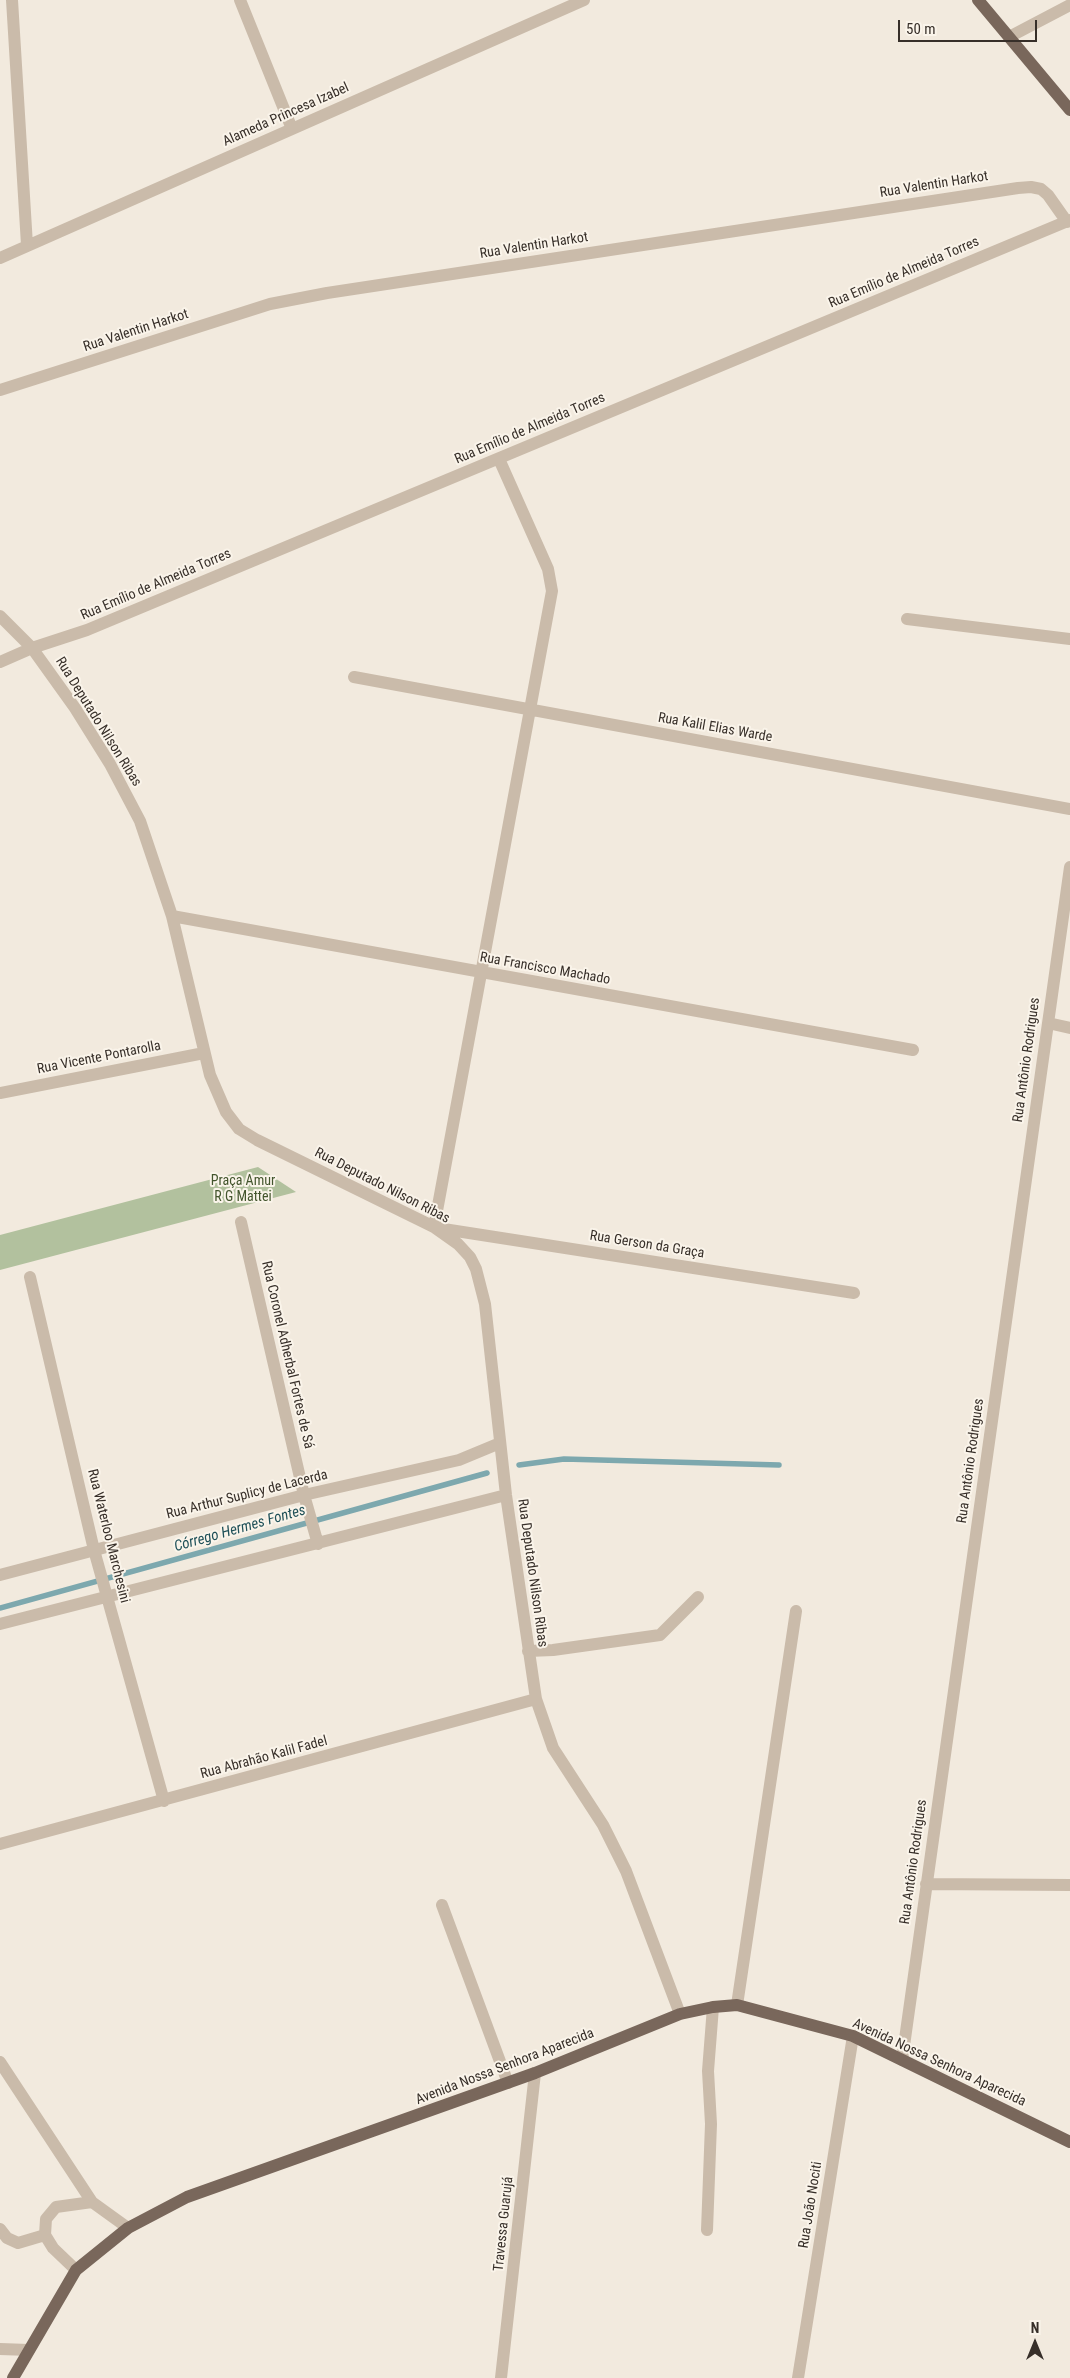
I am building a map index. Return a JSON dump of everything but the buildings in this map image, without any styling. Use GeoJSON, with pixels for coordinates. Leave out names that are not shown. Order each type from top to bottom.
{"type":"FeatureCollection","features":[{"type":"Feature","properties":{"kind":"main road"},"geometry":{"type":"LineString","coordinates":[[978,0],[1070,110]]}},
{"type":"Feature","properties":{"kind":"main road","name":"Avenida Nossa Senhora Aparecida"},"geometry":{"type":"LineString","coordinates":[[13,2378],[76,2270],[128,2228],[187,2197],[535,2074],[680,2014],[713,2006],[736,2005],[853,2036],[1070,2142]]}},
{"type":"Feature","properties":{"kind":"street"},"geometry":{"type":"LineString","coordinates":[[12,0],[28,246]]}},
{"type":"Feature","properties":{"kind":"street"},"geometry":{"type":"LineString","coordinates":[[240,0],[292,129]]}},
{"type":"Feature","properties":{"kind":"street","name":"Alameda Princesa Izabel"},"geometry":{"type":"LineString","coordinates":[[0,258],[584,0]]}},
{"type":"Feature","properties":{"kind":"street"},"geometry":{"type":"LineString","coordinates":[[1009,37],[1070,5]]}},
{"type":"Feature","properties":{"kind":"street","name":"Rua Valentin Harkot"},"geometry":{"type":"LineString","coordinates":[[0,390],[270,304],[327,292],[1018,188],[1030,187],[1041,189],[1069,221]]}},
{"type":"Feature","properties":{"kind":"street","name":"Rua Emílio de Almeida Torres"},"geometry":{"type":"LineString","coordinates":[[0,662],[32,648],[87,630],[1069,221]]}},
{"type":"Feature","properties":{"kind":"street"},"geometry":{"type":"LineString","coordinates":[[434,1227],[551,602],[551,580],[499,459]]}},
{"type":"Feature","properties":{"kind":"street","name":"Rua Deputado Nilson Ribas"},"geometry":{"type":"LineString","coordinates":[[0,616],[32,648],[75,708],[127,795],[153,854],[172,916],[204,1053],[216,1092],[226,1112],[240,1129],[257,1140],[434,1227],[458,1244],[470,1257],[482,1285],[506,1495],[536,1699],[553,1748],[603,1825],[626,1871],[680,2014]]}},
{"type":"Feature","properties":{"kind":"street"},"geometry":{"type":"LineString","coordinates":[[907,619],[1070,639]]}},
{"type":"Feature","properties":{"kind":"street","name":"Rua Kalil Elias Warde"},"geometry":{"type":"LineString","coordinates":[[354,676],[1070,809]]}},
{"type":"Feature","properties":{"kind":"street","name":"Rua Antônio Rodrigues"},"geometry":{"type":"LineString","coordinates":[[902,2060],[1070,867]]}},
{"type":"Feature","properties":{"kind":"street","name":"Rua Francisco Machado"},"geometry":{"type":"LineString","coordinates":[[172,916],[913,1050]]}},
{"type":"Feature","properties":{"kind":"street"},"geometry":{"type":"LineString","coordinates":[[1048,1023],[1070,1028]]}},
{"type":"Feature","properties":{"kind":"street","name":"Rua Vicente Pontarolla"},"geometry":{"type":"LineString","coordinates":[[0,1093],[204,1053]]}},
{"type":"Feature","properties":{"kind":"street","name":"Rua Coronel Adherbal Fortes de Sá"},"geometry":{"type":"LineString","coordinates":[[241,1222],[304,1495],[318,1544]]}},
{"type":"Feature","properties":{"kind":"street","name":"Rua Gerson da Graça"},"geometry":{"type":"LineString","coordinates":[[434,1227],[854,1292]]}},
{"type":"Feature","properties":{"kind":"street","name":"Rua Waterloo Marchesini"},"geometry":{"type":"LineString","coordinates":[[30,1276],[94,1550],[164,1801]]}},
{"type":"Feature","properties":{"kind":"street","name":"Rua Arthur Suplicy de Lacerda"},"geometry":{"type":"LineString","coordinates":[[0,1575],[304,1495],[459,1460],[500,1443]]}},
{"type":"Feature","properties":{"kind":"street"},"geometry":{"type":"LineString","coordinates":[[0,1624],[506,1495]]}},
{"type":"Feature","properties":{"kind":"street"},"geometry":{"type":"LineString","coordinates":[[528,1651],[553,1650],[660,1635],[698,1597]]}},
{"type":"Feature","properties":{"kind":"street"},"geometry":{"type":"LineString","coordinates":[[736,2005],[796,1611]]}},
{"type":"Feature","properties":{"kind":"street","name":"Rua Abrahão Kalil Fadel"},"geometry":{"type":"LineString","coordinates":[[0,1844],[536,1699]]}},
{"type":"Feature","properties":{"kind":"street"},"geometry":{"type":"LineString","coordinates":[[926,1884],[1070,1885]]}},
{"type":"Feature","properties":{"kind":"street"},"geometry":{"type":"LineString","coordinates":[[442,1905],[508,2083]]}},
{"type":"Feature","properties":{"kind":"street"},"geometry":{"type":"LineString","coordinates":[[707,2230],[711,2124],[708,2071],[713,2006]]}},
{"type":"Feature","properties":{"kind":"street","name":"Rua João Nociti"},"geometry":{"type":"LineString","coordinates":[[798,2378],[853,2036]]}},
{"type":"Feature","properties":{"kind":"street"},"geometry":{"type":"LineString","coordinates":[[0,2062],[92,2202],[128,2228]]}},
{"type":"Feature","properties":{"kind":"street","name":"Travessa Guarujá"},"geometry":{"type":"LineString","coordinates":[[502,2378],[535,2074]]}},
{"type":"Feature","properties":{"kind":"street"},"geometry":{"type":"LineString","coordinates":[[76,2270],[53,2248],[45,2235],[46,2219],[56,2207],[92,2202]]}},
{"type":"Feature","properties":{"kind":"street"},"geometry":{"type":"LineString","coordinates":[[0,2229],[7,2238],[18,2243],[45,2235]]}},
{"type":"Feature","properties":{"kind":"street"},"geometry":{"type":"LineString","coordinates":[[0,2349],[29,2350]]}},
{"type":"Feature","properties":{"kind":"green space","name":"Praça Amur R G Mattei"},"geometry":{"type":"Polygon","coordinates":[[[258,1167],[296,1192],[0,1270],[0,1235],[258,1167]]]}},
{"type":"Feature","properties":{"kind":"waterway"},"geometry":{"type":"LineString","coordinates":[[519,1465],[564,1459],[779,1465]]}},
{"type":"Feature","properties":{"kind":"waterway","name":"Córrego Hermes Fontes"},"geometry":{"type":"LineString","coordinates":[[0,1608],[487,1473]]}}]}
